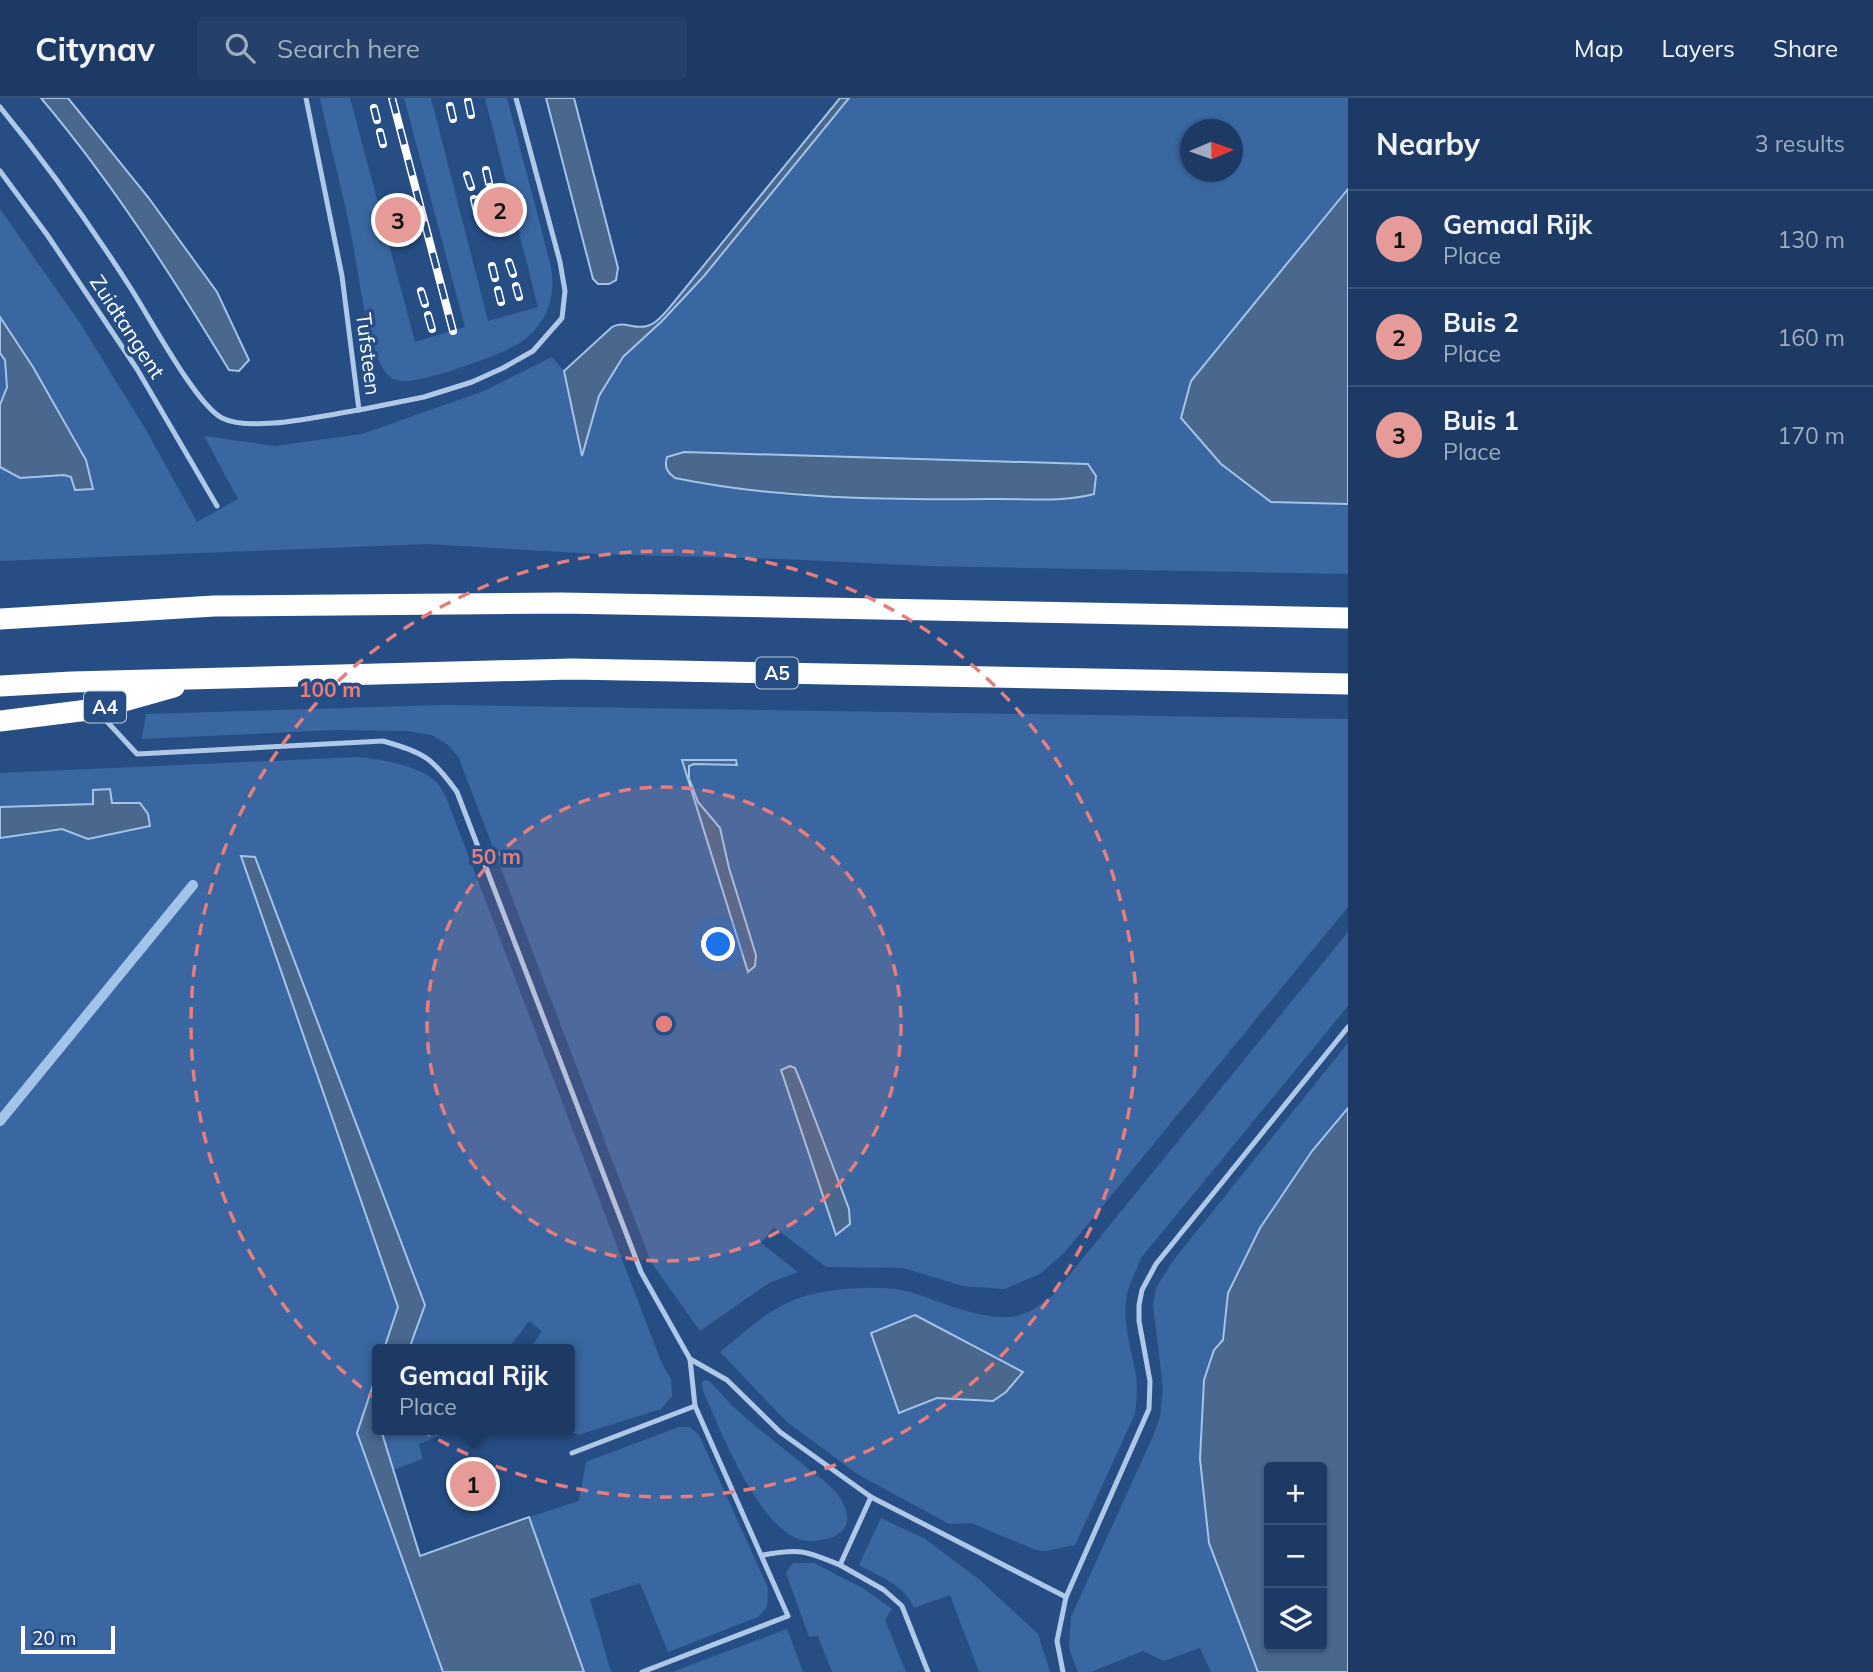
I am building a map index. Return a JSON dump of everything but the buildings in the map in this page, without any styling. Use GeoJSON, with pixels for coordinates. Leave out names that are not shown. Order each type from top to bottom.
{"type":"FeatureCollection","features":[{"type":"Feature","properties":{"kind":"highway"},"geometry":{"type":"LineString","coordinates":[[0,619],[214,606],[536,603],[1348,618]]}},
{"type":"Feature","properties":{"kind":"highway","name":"A5"},"geometry":{"type":"LineString","coordinates":[[0,686],[72,681],[572,668],[1348,684]]}},
{"type":"Feature","properties":{"kind":"highway","name":"A4"},"geometry":{"type":"LineString","coordinates":[[0,721],[96,709],[206,678]]}},
{"type":"Feature","properties":{"kind":"lane","name":"Tufsteen"},"geometry":{"type":"LineString","coordinates":[[0,107],[74,204],[206,405],[221,418],[241,425],[359,410],[342,276],[306,98]]}},
{"type":"Feature","properties":{"kind":"lane"},"geometry":{"type":"LineString","coordinates":[[359,410],[424,397],[471,382],[503,368],[533,351],[562,318],[565,291],[560,262],[516,98]]}},
{"type":"Feature","properties":{"kind":"lane","name":"Zuidtangent"},"geometry":{"type":"LineString","coordinates":[[0,171],[48,236],[137,369],[216,506]]}},
{"type":"Feature","properties":{"kind":"lane"},"geometry":{"type":"LineString","coordinates":[[96,709],[137,754],[383,741],[417,751],[440,768],[457,792],[641,1272],[690,1359],[695,1406],[788,1616],[642,1672]]}},
{"type":"Feature","properties":{"kind":"lane"},"geometry":{"type":"LineString","coordinates":[[1063,1672],[1057,1641],[1066,1597],[1149,1409],[1150,1381],[1139,1321],[1142,1290],[1156,1264],[1348,1027]]}},
{"type":"Feature","properties":{"kind":"lane"},"geometry":{"type":"LineString","coordinates":[[690,1359],[727,1380],[780,1432],[870,1497],[1066,1597]]}},
{"type":"Feature","properties":{"kind":"lane"},"geometry":{"type":"LineString","coordinates":[[572,1453],[695,1406]]}},
{"type":"Feature","properties":{"kind":"lane"},"geometry":{"type":"LineString","coordinates":[[840,1565],[870,1497]]}},
{"type":"Feature","properties":{"kind":"lane"},"geometry":{"type":"LineString","coordinates":[[763,1555],[786,1550],[804,1551],[840,1565],[884,1590],[902,1606],[928,1672]]}},
{"type":"Feature","properties":{"kind":"shaded area"},"geometry":{"type":"Polygon","coordinates":[[[41,98],[68,98],[148,197],[217,292],[249,360],[239,371],[229,370],[140,230],[41,98]]]}},
{"type":"Feature","properties":{"kind":"shaded area"},"geometry":{"type":"Polygon","coordinates":[[[320,98],[350,98],[415,342],[465,327],[404,98],[431,98],[488,321],[538,307],[485,98],[507,98],[552,274],[549,305],[540,323],[525,339],[486,358],[416,380],[397,380],[386,373],[369,328],[320,98]]]}},
{"type":"Feature","properties":{"kind":"shaded area"},"geometry":{"type":"Polygon","coordinates":[[[546,98],[574,98],[618,268],[616,280],[609,284],[598,284],[593,279],[546,98]]]}},
{"type":"Feature","properties":{"kind":"shaded area"},"geometry":{"type":"Polygon","coordinates":[[[840,98],[849,98],[704,276],[662,321],[623,357],[599,396],[582,456],[564,371],[612,327],[621,324],[642,327],[660,318],[840,98]]]}},
{"type":"Feature","properties":{"kind":"shaded area"},"geometry":{"type":"Polygon","coordinates":[[[849,98],[1348,98],[1348,189],[1191,381],[1215,456],[1221,464],[1271,502],[1348,504],[1348,574],[927,566],[595,554],[427,544],[0,561],[0,467],[20,478],[64,475],[71,477],[75,490],[92,489],[86,460],[33,367],[0,317],[0,209],[80,323],[146,430],[197,522],[238,499],[204,436],[275,446],[362,434],[484,391],[552,357],[564,371],[580,453],[599,396],[623,357],[662,321],[704,276],[849,98]],[[684,452],[667,457],[665,464],[668,473],[784,495],[896,500],[1071,500],[873,458],[684,452]]]}},
{"type":"Feature","properties":{"kind":"shaded area"},"geometry":{"type":"Polygon","coordinates":[[[1348,189],[1348,504],[1271,502],[1221,464],[1181,418],[1191,381],[1348,189]]]}},
{"type":"Feature","properties":{"kind":"shaded area"},"geometry":{"type":"Polygon","coordinates":[[[0,317],[33,367],[86,460],[93,489],[75,490],[71,477],[64,475],[20,478],[0,467],[0,405],[7,387],[5,360],[0,353],[0,317]]]}},
{"type":"Feature","properties":{"kind":"shaded area"},"geometry":{"type":"Polygon","coordinates":[[[0,353],[6,365],[7,379],[0,405],[0,353]]]}},
{"type":"Feature","properties":{"kind":"shaded area"},"geometry":{"type":"Polygon","coordinates":[[[684,452],[1088,464],[1096,476],[1094,494],[1081,497],[1042,500],[831,497],[753,490],[675,478],[667,469],[667,457],[684,452]]]}},
{"type":"Feature","properties":{"kind":"shaded area"},"geometry":{"type":"Polygon","coordinates":[[[444,705],[1348,719],[1348,907],[1065,1252],[1040,1274],[1004,1289],[963,1286],[903,1268],[826,1267],[774,1227],[761,1243],[798,1272],[769,1283],[700,1331],[651,1262],[458,756],[447,744],[431,735],[408,731],[336,730],[142,739],[146,714],[444,705]],[[682,760],[688,781],[749,971],[754,968],[756,955],[729,868],[720,828],[698,802],[688,770],[689,766],[694,764],[737,765],[735,760],[682,760]],[[785,1067],[781,1071],[836,1234],[848,1224],[849,1209],[797,1072],[795,1068],[785,1067]]]}},
{"type":"Feature","properties":{"kind":"shaded area"},"geometry":{"type":"Polygon","coordinates":[[[358,757],[407,766],[425,774],[435,781],[446,797],[662,1364],[671,1379],[672,1396],[661,1409],[578,1435],[575,1433],[575,1344],[533,1344],[542,1331],[529,1321],[512,1344],[411,1344],[425,1304],[255,857],[242,857],[398,1307],[386,1344],[372,1344],[372,1388],[357,1433],[443,1672],[0,1672],[0,838],[62,829],[89,839],[112,803],[109,789],[93,790],[93,804],[0,807],[0,773],[358,757]]]}},
{"type":"Feature","properties":{"kind":"shaded area"},"geometry":{"type":"Polygon","coordinates":[[[682,760],[736,760],[737,765],[694,764],[689,766],[689,778],[698,802],[720,828],[729,868],[756,955],[755,966],[748,972],[682,760]]]}},
{"type":"Feature","properties":{"kind":"shaded area"},"geometry":{"type":"Polygon","coordinates":[[[110,789],[112,803],[140,803],[148,814],[150,826],[88,839],[62,829],[0,838],[0,807],[93,804],[93,790],[110,789]]]}},
{"type":"Feature","properties":{"kind":"shaded area"},"geometry":{"type":"Polygon","coordinates":[[[241,856],[255,857],[425,1305],[411,1344],[386,1344],[398,1307],[241,856]]]}},
{"type":"Feature","properties":{"kind":"shaded area"},"geometry":{"type":"Polygon","coordinates":[[[1348,932],[1348,1006],[1141,1258],[1128,1289],[1125,1314],[1137,1381],[1135,1414],[1075,1545],[1046,1551],[1036,1550],[971,1523],[949,1524],[857,1474],[787,1422],[720,1352],[777,1308],[822,1292],[864,1288],[901,1290],[996,1317],[1010,1317],[1027,1312],[1053,1295],[1348,932]],[[871,1333],[926,1402],[948,1397],[984,1402],[871,1333]]]}},
{"type":"Feature","properties":{"kind":"shaded area"},"geometry":{"type":"Polygon","coordinates":[[[1348,1043],[1348,1108],[1312,1151],[1260,1228],[1228,1293],[1223,1340],[1218,1344],[1209,1543],[1258,1672],[1211,1672],[1200,1648],[1164,1661],[1143,1651],[1091,1672],[1078,1672],[1069,1649],[1071,1617],[1160,1417],[1163,1389],[1153,1304],[1156,1288],[1172,1262],[1348,1043]]]}},
{"type":"Feature","properties":{"kind":"shaded area"},"geometry":{"type":"Polygon","coordinates":[[[790,1066],[795,1068],[849,1209],[850,1224],[836,1235],[781,1070],[790,1066]]]}},
{"type":"Feature","properties":{"kind":"shaded area"},"geometry":{"type":"Polygon","coordinates":[[[1348,1108],[1348,1672],[1258,1672],[1209,1543],[1200,1459],[1204,1380],[1214,1350],[1223,1340],[1228,1293],[1260,1228],[1312,1151],[1348,1108]]]}},
{"type":"Feature","properties":{"kind":"shaded area"},"geometry":{"type":"Polygon","coordinates":[[[915,1315],[1023,1372],[1006,1392],[993,1401],[937,1398],[899,1413],[871,1333],[915,1315]]]}},
{"type":"Feature","properties":{"kind":"shaded area"},"geometry":{"type":"Polygon","coordinates":[[[706,1380],[739,1412],[835,1491],[847,1514],[847,1522],[839,1534],[811,1541],[793,1537],[776,1524],[745,1481],[732,1455],[703,1391],[702,1382],[706,1380]]]}},
{"type":"Feature","properties":{"kind":"shaded area"},"geometry":{"type":"Polygon","coordinates":[[[372,1388],[372,1435],[383,1435],[420,1556],[529,1517],[584,1672],[443,1672],[357,1433],[372,1388]]]}},
{"type":"Feature","properties":{"kind":"shaded area"},"geometry":{"type":"Polygon","coordinates":[[[679,1427],[690,1427],[699,1435],[768,1588],[767,1607],[758,1617],[668,1652],[640,1583],[590,1599],[611,1672],[584,1672],[529,1517],[579,1501],[586,1462],[679,1427]]]}},
{"type":"Feature","properties":{"kind":"shaded area"},"geometry":{"type":"Polygon","coordinates":[[[382,1435],[442,1435],[419,1444],[423,1459],[393,1470],[382,1435]]]}},
{"type":"Feature","properties":{"kind":"shaded area"},"geometry":{"type":"Polygon","coordinates":[[[881,1518],[925,1539],[980,1580],[1038,1634],[1050,1672],[979,1672],[950,1595],[914,1608],[898,1587],[859,1565],[881,1518]]]}},
{"type":"Feature","properties":{"kind":"shaded area"},"geometry":{"type":"Polygon","coordinates":[[[793,1563],[814,1563],[864,1589],[892,1609],[885,1620],[906,1672],[832,1672],[818,1636],[809,1637],[786,1573],[793,1563]]]}},
{"type":"Feature","properties":{"kind":"shaded area"},"geometry":{"type":"Polygon","coordinates":[[[787,1629],[803,1672],[672,1672],[787,1629]]]}},
{"type":"Feature","properties":{"kind":"waterway"},"geometry":{"type":"LineString","coordinates":[[0,1121],[193,885]]}},
{"type":"Feature","properties":{"kind":"railway"},"geometry":{"type":"LineString","coordinates":[[392,98],[453,331]]}},
{"type":"Feature","properties":{"kind":"railway"},"geometry":{"type":"LineString","coordinates":[[468,101],[471,115]]}},
{"type":"Feature","properties":{"kind":"railway"},"geometry":{"type":"LineString","coordinates":[[450,106],[453,119]]}},
{"type":"Feature","properties":{"kind":"railway"},"geometry":{"type":"LineString","coordinates":[[374,108],[377,120]]}},
{"type":"Feature","properties":{"kind":"railway"},"geometry":{"type":"LineString","coordinates":[[380,132],[383,144]]}},
{"type":"Feature","properties":{"kind":"railway"},"geometry":{"type":"LineString","coordinates":[[486,170],[489,183]]}},
{"type":"Feature","properties":{"kind":"railway"},"geometry":{"type":"LineString","coordinates":[[467,175],[471,187]]}},
{"type":"Feature","properties":{"kind":"railway"},"geometry":{"type":"LineString","coordinates":[[492,195],[495,207]]}},
{"type":"Feature","properties":{"kind":"railway"},"geometry":{"type":"LineString","coordinates":[[398,199],[401,211]]}},
{"type":"Feature","properties":{"kind":"railway"},"geometry":{"type":"LineString","coordinates":[[474,199],[477,212]]}},
{"type":"Feature","properties":{"kind":"railway"},"geometry":{"type":"LineString","coordinates":[[404,223],[407,236]]}},
{"type":"Feature","properties":{"kind":"railway"},"geometry":{"type":"LineString","coordinates":[[509,262],[513,274]]}},
{"type":"Feature","properties":{"kind":"railway"},"geometry":{"type":"LineString","coordinates":[[492,266],[495,278]]}},
{"type":"Feature","properties":{"kind":"railway"},"geometry":{"type":"LineString","coordinates":[[516,286],[519,297]]}},
{"type":"Feature","properties":{"kind":"railway"},"geometry":{"type":"LineString","coordinates":[[498,290],[501,302]]}},
{"type":"Feature","properties":{"kind":"railway"},"geometry":{"type":"LineString","coordinates":[[421,291],[425,304]]}},
{"type":"Feature","properties":{"kind":"railway"},"geometry":{"type":"LineString","coordinates":[[428,315],[432,329]]}},
{"type":"Feature","properties":{"kind":"place","name":"Buis 2"},"geometry":{"type":"Point","coordinates":[500,210]}},
{"type":"Feature","properties":{"kind":"place","name":"Buis 1"},"geometry":{"type":"Point","coordinates":[398,220]}},
{"type":"Feature","properties":{"kind":"place","name":"Gemaal Rijk"},"geometry":{"type":"Point","coordinates":[473,1484]}}]}
